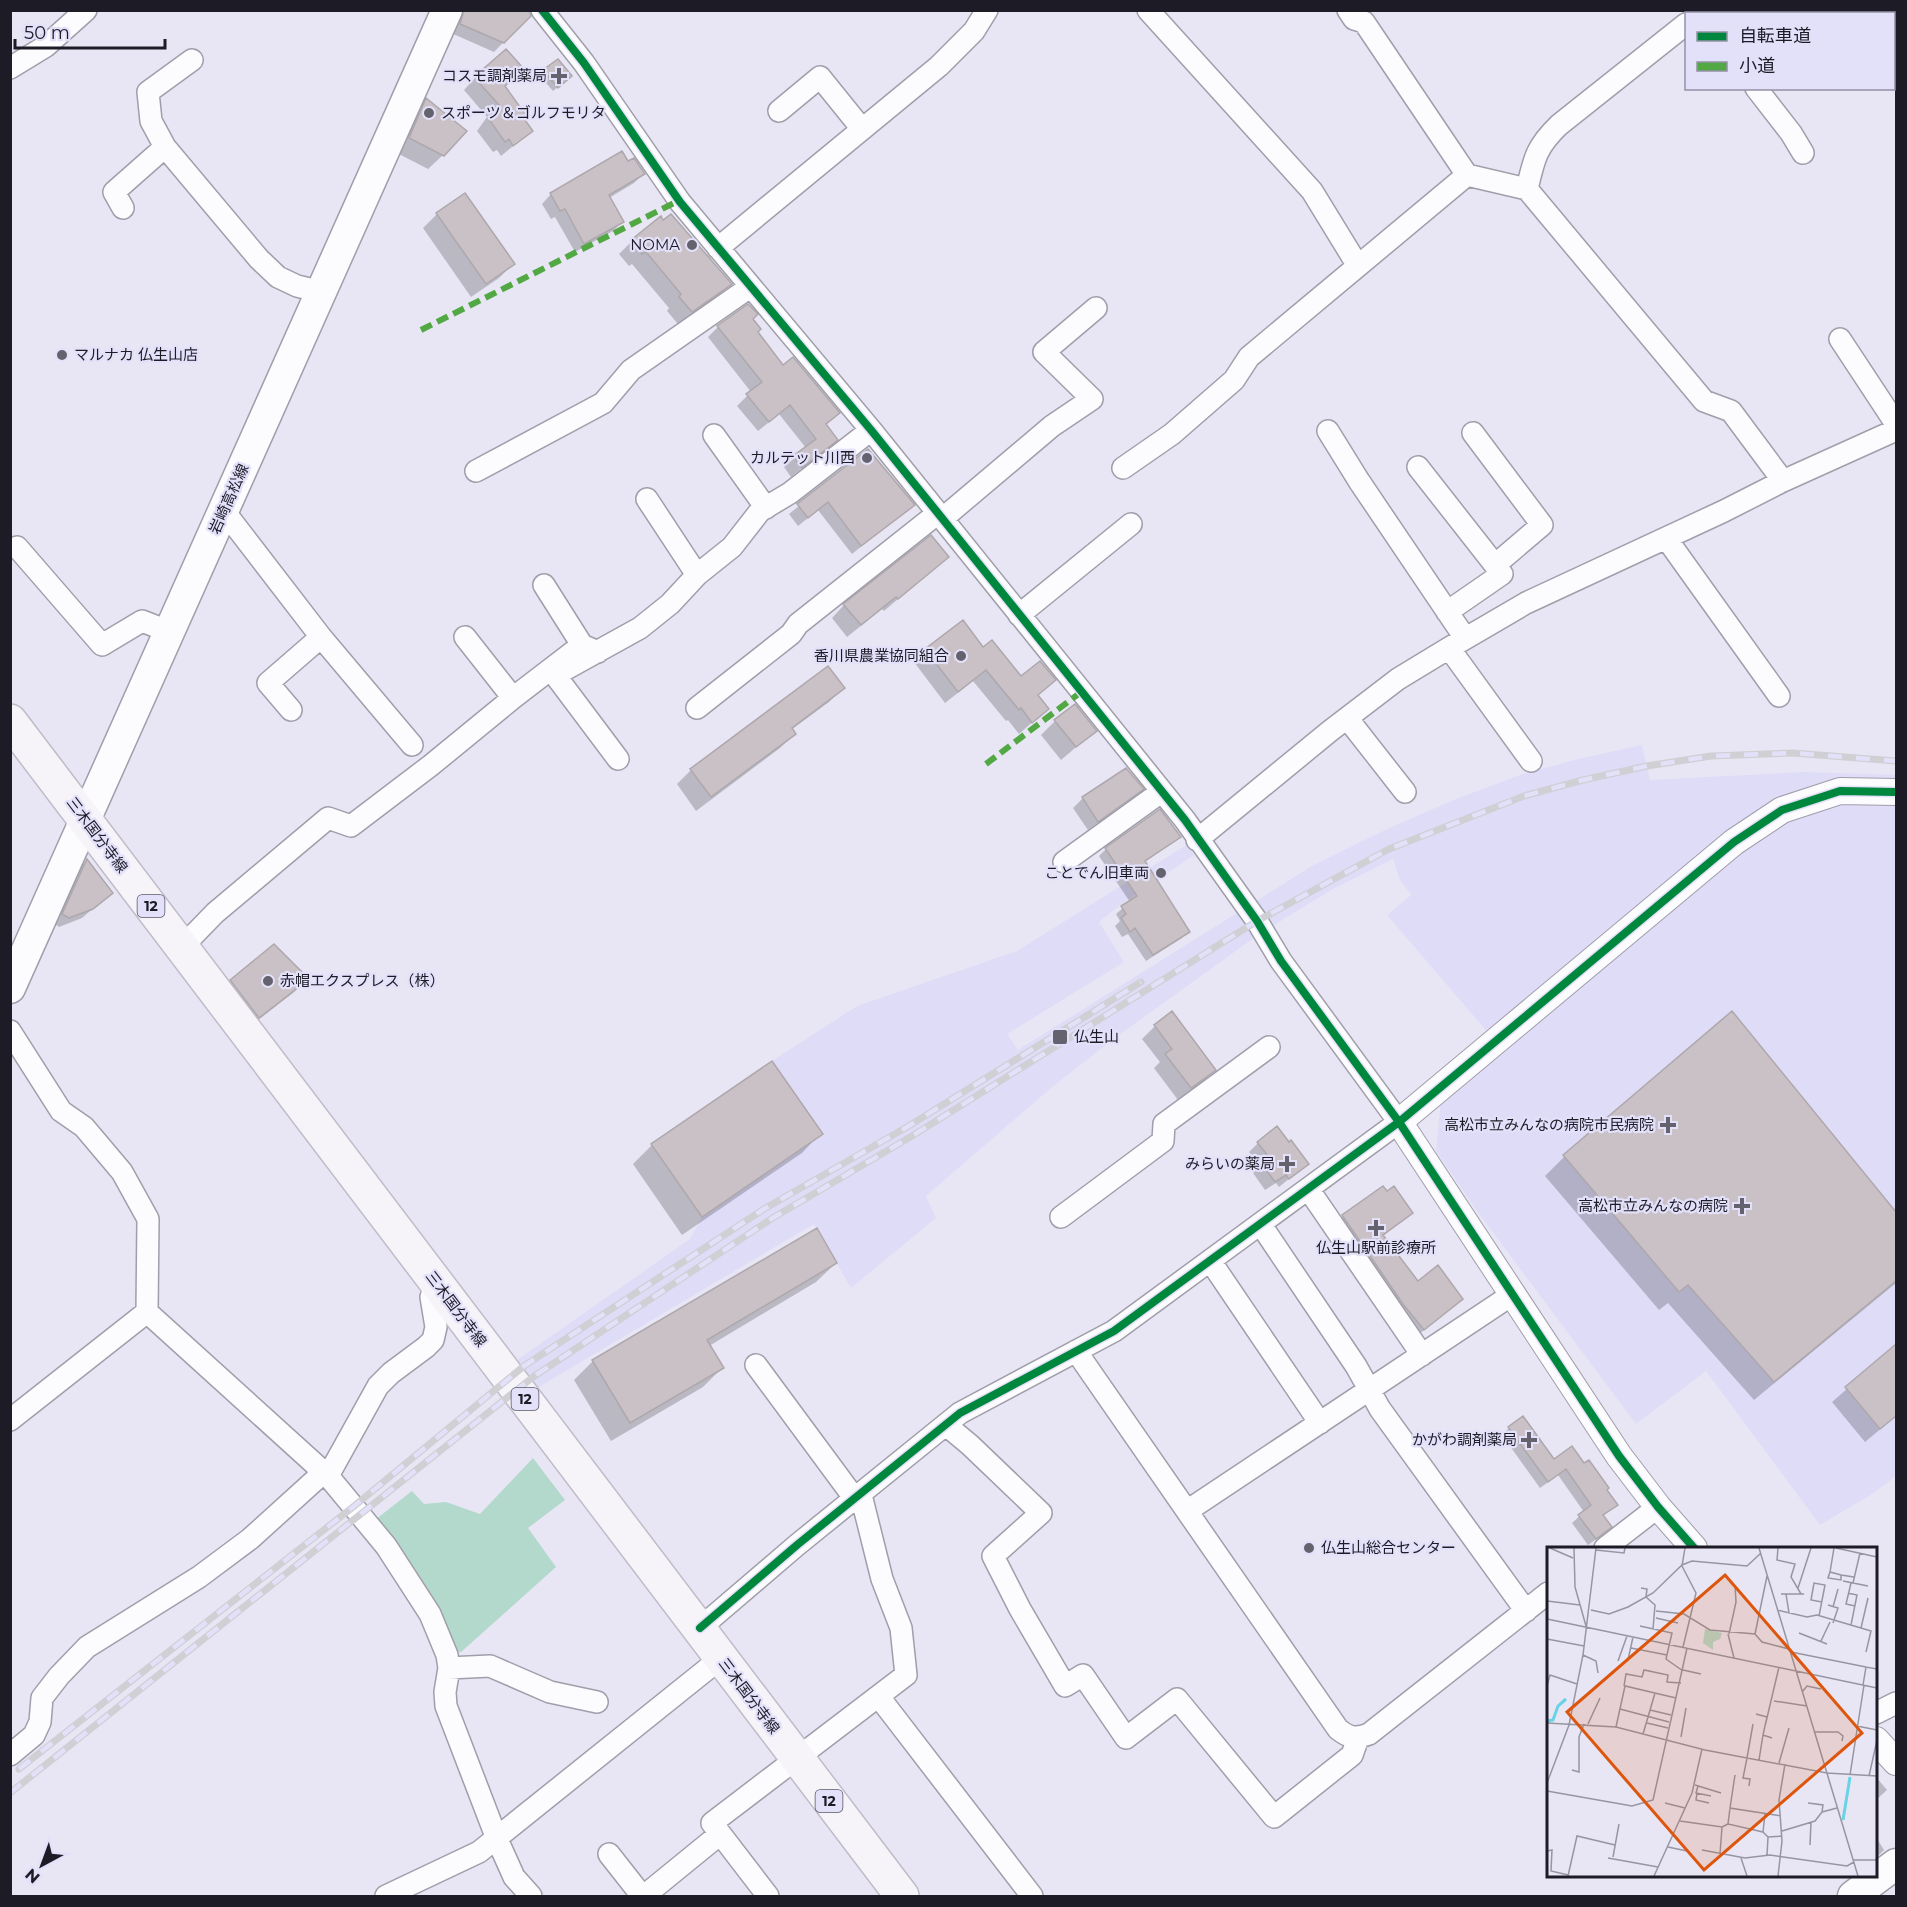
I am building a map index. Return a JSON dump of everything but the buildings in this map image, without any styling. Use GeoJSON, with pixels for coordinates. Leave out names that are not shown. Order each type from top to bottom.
{"type":"FeatureCollection","features":[{"type":"Feature","properties":{"kind":"main road","name":"岩崎高松線"},"geometry":{"type":"LineString","coordinates":[[11,985],[447,10]]}},
{"type":"Feature","properties":{"kind":"main road","name":"三木国分寺線"},"geometry":{"type":"LineString","coordinates":[[10,721],[902,1896]]}},
{"type":"Feature","properties":{"kind":"main road"},"geometry":{"type":"LineString","coordinates":[[1853,1896],[1896,1863]]}},
{"type":"Feature","properties":{"kind":"street"},"geometry":{"type":"LineString","coordinates":[[10,68],[46,46],[86,10]]}},
{"type":"Feature","properties":{"kind":"street"},"geometry":{"type":"LineString","coordinates":[[542,10],[584,63],[680,202],[871,430],[1185,820],[1197,840],[1257,921],[1287,970],[1399,1122],[1619,1456],[1658,1507],[1693,1547]]}},
{"type":"Feature","properties":{"kind":"street"},"geometry":{"type":"LineString","coordinates":[[718,248],[939,66],[974,31],[987,10]]}},
{"type":"Feature","properties":{"kind":"street"},"geometry":{"type":"LineString","coordinates":[[1348,10],[1354,19],[1364,22],[1467,175],[1527,189],[1704,401],[1731,411],[1783,481]]}},
{"type":"Feature","properties":{"kind":"street"},"geometry":{"type":"LineString","coordinates":[[1155,13],[1312,191],[1358,266]]}},
{"type":"Feature","properties":{"kind":"street"},"geometry":{"type":"LineString","coordinates":[[1527,189],[1535,155],[1545,139],[1559,125],[1685,25]]}},
{"type":"Feature","properties":{"kind":"street"},"geometry":{"type":"LineString","coordinates":[[192,60],[148,92],[151,121],[165,147],[259,259],[278,277],[297,286],[322,292]]}},
{"type":"Feature","properties":{"kind":"street"},"geometry":{"type":"LineString","coordinates":[[779,111],[820,77],[862,129]]}},
{"type":"Feature","properties":{"kind":"street"},"geometry":{"type":"LineString","coordinates":[[1758,90],[1803,153]]}},
{"type":"Feature","properties":{"kind":"street"},"geometry":{"type":"LineString","coordinates":[[123,208],[114,192],[165,147]]}},
{"type":"Feature","properties":{"kind":"street"},"geometry":{"type":"LineString","coordinates":[[1124,468],[1172,434],[1234,380],[1249,357],[1467,175]]}},
{"type":"Feature","properties":{"kind":"street"},"geometry":{"type":"LineString","coordinates":[[476,471],[603,403],[631,370],[750,287]]}},
{"type":"Feature","properties":{"kind":"street"},"geometry":{"type":"LineString","coordinates":[[697,708],[791,634],[798,624],[940,516],[1052,426],[1092,399],[1044,352],[1096,308]]}},
{"type":"Feature","properties":{"kind":"street"},"geometry":{"type":"LineString","coordinates":[[1840,339],[1896,424]]}},
{"type":"Feature","properties":{"kind":"street"},"geometry":{"type":"LineString","coordinates":[[182,947],[215,914],[328,818],[351,826],[430,766],[513,698],[590,649],[640,628],[670,604],[697,575],[732,547],[760,512],[790,493],[871,430]]}},
{"type":"Feature","properties":{"kind":"street"},"geometry":{"type":"LineString","coordinates":[[1197,840],[1398,679],[1457,643],[1526,603],[1896,430]]}},
{"type":"Feature","properties":{"kind":"street"},"geometry":{"type":"LineString","coordinates":[[1328,431],[1447,612],[1457,643],[1531,761]]}},
{"type":"Feature","properties":{"kind":"street"},"geometry":{"type":"LineString","coordinates":[[1473,433],[1542,525],[1495,565]]}},
{"type":"Feature","properties":{"kind":"street"},"geometry":{"type":"LineString","coordinates":[[714,435],[766,508]]}},
{"type":"Feature","properties":{"kind":"street"},"geometry":{"type":"LineString","coordinates":[[1418,466],[1502,574],[1447,612]]}},
{"type":"Feature","properties":{"kind":"street"},"geometry":{"type":"LineString","coordinates":[[647,500],[697,575]]}},
{"type":"Feature","properties":{"kind":"street"},"geometry":{"type":"LineString","coordinates":[[224,511],[321,637],[412,745]]}},
{"type":"Feature","properties":{"kind":"street"},"geometry":{"type":"LineString","coordinates":[[1019,615],[1131,524]]}},
{"type":"Feature","properties":{"kind":"street"},"geometry":{"type":"LineString","coordinates":[[1666,538],[1779,696]]}},
{"type":"Feature","properties":{"kind":"street"},"geometry":{"type":"LineString","coordinates":[[17,547],[102,645],[142,621],[170,632]]}},
{"type":"Feature","properties":{"kind":"street"},"geometry":{"type":"LineString","coordinates":[[544,585],[590,649]]}},
{"type":"Feature","properties":{"kind":"street"},"geometry":{"type":"LineString","coordinates":[[291,710],[268,683],[321,637]]}},
{"type":"Feature","properties":{"kind":"street"},"geometry":{"type":"LineString","coordinates":[[465,637],[513,698]]}},
{"type":"Feature","properties":{"kind":"street"},"geometry":{"type":"LineString","coordinates":[[590,649],[555,675],[618,759]]}},
{"type":"Feature","properties":{"kind":"street"},"geometry":{"type":"LineString","coordinates":[[1347,718],[1406,792]]}},
{"type":"Feature","properties":{"kind":"street"},"geometry":{"type":"LineString","coordinates":[[700,1628],[797,1545],[960,1413],[1114,1331],[1399,1122],[1734,842],[1782,810],[1840,791],[1896,792]]}},
{"type":"Feature","properties":{"kind":"street"},"geometry":{"type":"LineString","coordinates":[[1064,862],[1161,792]]}},
{"type":"Feature","properties":{"kind":"street"},"geometry":{"type":"LineString","coordinates":[[10,1031],[61,1111],[84,1127],[122,1172],[148,1219],[147,1312],[326,1474],[386,1546],[430,1614],[447,1655],[449,1668],[445,1692],[446,1706],[497,1839],[514,1877],[531,1896]]}},
{"type":"Feature","properties":{"kind":"street"},"geometry":{"type":"LineString","coordinates":[[1061,1217],[1163,1141],[1164,1124],[1269,1047]]}},
{"type":"Feature","properties":{"kind":"street"},"geometry":{"type":"LineString","coordinates":[[1309,1190],[1422,1355]]}},
{"type":"Feature","properties":{"kind":"street"},"geometry":{"type":"LineString","coordinates":[[1261,1225],[1356,1366],[1380,1409],[1526,1611]]}},
{"type":"Feature","properties":{"kind":"street"},"geometry":{"type":"LineString","coordinates":[[1211,1262],[1320,1423]]}},
{"type":"Feature","properties":{"kind":"street"},"geometry":{"type":"LineString","coordinates":[[10,1755],[34,1735],[40,1722],[42,1698],[59,1676],[87,1647],[199,1577],[250,1539],[326,1474],[378,1386],[391,1372],[433,1340],[436,1327],[431,1297],[436,1283]]}},
{"type":"Feature","properties":{"kind":"street"},"geometry":{"type":"LineString","coordinates":[[1187,1511],[1513,1294]]}},
{"type":"Feature","properties":{"kind":"street"},"geometry":{"type":"LineString","coordinates":[[10,1420],[147,1312]]}},
{"type":"Feature","properties":{"kind":"street"},"geometry":{"type":"LineString","coordinates":[[1076,1351],[1338,1729],[1348,1737],[1358,1738],[1369,1734],[1547,1594]]}},
{"type":"Feature","properties":{"kind":"street"},"geometry":{"type":"LineString","coordinates":[[756,1365],[858,1497],[882,1579],[901,1628],[906,1675],[712,1823],[768,1896]]}},
{"type":"Feature","properties":{"kind":"street"},"geometry":{"type":"LineString","coordinates":[[946,1425],[1041,1513],[993,1556],[1020,1609],[1065,1686],[1083,1675],[1126,1738],[1177,1698],[1274,1817],[1352,1755],[1358,1738]]}},
{"type":"Feature","properties":{"kind":"street"},"geometry":{"type":"LineString","coordinates":[[1606,1547],[1658,1507]]}},
{"type":"Feature","properties":{"kind":"street"},"geometry":{"type":"LineString","coordinates":[[386,1896],[469,1858],[497,1839],[721,1659]]}},
{"type":"Feature","properties":{"kind":"street"},"geometry":{"type":"LineString","coordinates":[[449,1668],[490,1666],[550,1692],[597,1702]]}},
{"type":"Feature","properties":{"kind":"street"},"geometry":{"type":"LineString","coordinates":[[879,1697],[1032,1896]]}},
{"type":"Feature","properties":{"kind":"street"},"geometry":{"type":"LineString","coordinates":[[1877,1712],[1896,1703]]}},
{"type":"Feature","properties":{"kind":"street"},"geometry":{"type":"LineString","coordinates":[[1877,1742],[1896,1762]]}},
{"type":"Feature","properties":{"kind":"street"},"geometry":{"type":"LineString","coordinates":[[609,1854],[643,1896],[720,1834]]}},
{"type":"Feature","properties":{"kind":"shaded area","name":"高松市立みんなの病院市民病院"},"geometry":{"type":"Polygon","coordinates":[[[1642,745],[1650,780],[1804,772],[1896,775],[1896,1476],[1872,1494],[1820,1525],[1706,1371],[1636,1424],[1477,1211],[1436,1151],[1441,1099],[1502,1049],[1387,915],[1411,895],[1399,878],[1393,859],[1331,890],[1258,935],[1112,1040],[1051,1088],[926,1196],[936,1218],[851,1288],[814,1224],[537,1388],[517,1360],[690,1239],[702,1217],[822,1134],[772,1061],[857,1006],[1017,951],[1188,844],[1194,855],[1099,922],[1124,962],[1007,1034],[1018,1050],[1312,866],[1387,829],[1456,799],[1520,775],[1642,745]]]}},
{"type":"Feature","properties":{"kind":"green space"},"geometry":{"type":"Polygon","coordinates":[[[533,1458],[565,1500],[528,1528],[556,1567],[461,1652],[449,1651],[371,1523],[412,1491],[424,1504],[446,1502],[480,1514],[533,1458]]]}},
{"type":"Feature","properties":{"kind":"railway"},"geometry":{"type":"LineString","coordinates":[[10,1793],[533,1377],[771,1219],[912,1136],[1257,921],[1389,849],[1524,796],[1583,780],[1647,766],[1711,756],[1793,753],[1896,761]]}},
{"type":"Feature","properties":{"kind":"railway"},"geometry":{"type":"LineString","coordinates":[[19,1769],[353,1507],[524,1366],[764,1209],[907,1127],[1141,982]]}},
{"type":"Feature","properties":{"kind":"marked path"},"geometry":{"type":"LineString","coordinates":[[421,330],[674,203]]}},
{"type":"Feature","properties":{"kind":"marked path"},"geometry":{"type":"LineString","coordinates":[[986,764],[1081,692]]}},
{"type":"Feature","properties":{"kind":"cycle path"},"geometry":{"type":"LineString","coordinates":[[542,10],[584,63],[680,202],[871,430],[1185,820],[1257,921],[1281,961],[1399,1122],[1619,1456],[1658,1507],[1693,1547]]}},
{"type":"Feature","properties":{"kind":"cycle path"},"geometry":{"type":"LineString","coordinates":[[700,1628],[797,1545],[960,1413],[1114,1331],[1399,1122],[1734,842],[1782,810],[1840,791],[1896,792]]}},
{"type":"Feature","properties":{"kind":"place","name":"コスモ調剤薬局"},"geometry":{"type":"Point","coordinates":[559,76]}},
{"type":"Feature","properties":{"kind":"place","name":"スポーツ＆ゴルフモリタ"},"geometry":{"type":"Point","coordinates":[429,113]}},
{"type":"Feature","properties":{"kind":"place","name":"NOMA"},"geometry":{"type":"Point","coordinates":[692,245]}},
{"type":"Feature","properties":{"kind":"place","name":"マルナカ 仏生山店"},"geometry":{"type":"Point","coordinates":[62,355]}},
{"type":"Feature","properties":{"kind":"place","name":"カルテット川西"},"geometry":{"type":"Point","coordinates":[867,458]}},
{"type":"Feature","properties":{"kind":"place","name":"香川県農業協同組合"},"geometry":{"type":"Point","coordinates":[961,656]}},
{"type":"Feature","properties":{"kind":"place","name":"ことでん旧車両"},"geometry":{"type":"Point","coordinates":[1161,873]}},
{"type":"Feature","properties":{"kind":"place","name":"赤帽エクスプレス（株）"},"geometry":{"type":"Point","coordinates":[268,981]}},
{"type":"Feature","properties":{"kind":"place","name":"仏生山"},"geometry":{"type":"Point","coordinates":[1060,1037]}},
{"type":"Feature","properties":{"kind":"place","name":"高松市立みんなの病院市民病院"},"geometry":{"type":"Point","coordinates":[1668,1125]}},
{"type":"Feature","properties":{"kind":"place","name":"みらいの薬局"},"geometry":{"type":"Point","coordinates":[1287,1164]}},
{"type":"Feature","properties":{"kind":"place","name":"高松市立みんなの病院"},"geometry":{"type":"Point","coordinates":[1742,1206]}},
{"type":"Feature","properties":{"kind":"place","name":"仏生山駅前診療所"},"geometry":{"type":"Point","coordinates":[1376,1228]}},
{"type":"Feature","properties":{"kind":"place","name":"かがわ調剤薬局"},"geometry":{"type":"Point","coordinates":[1529,1440]}},
{"type":"Feature","properties":{"kind":"place","name":"仏生山総合センター"},"geometry":{"type":"Point","coordinates":[1309,1548]}}]}
